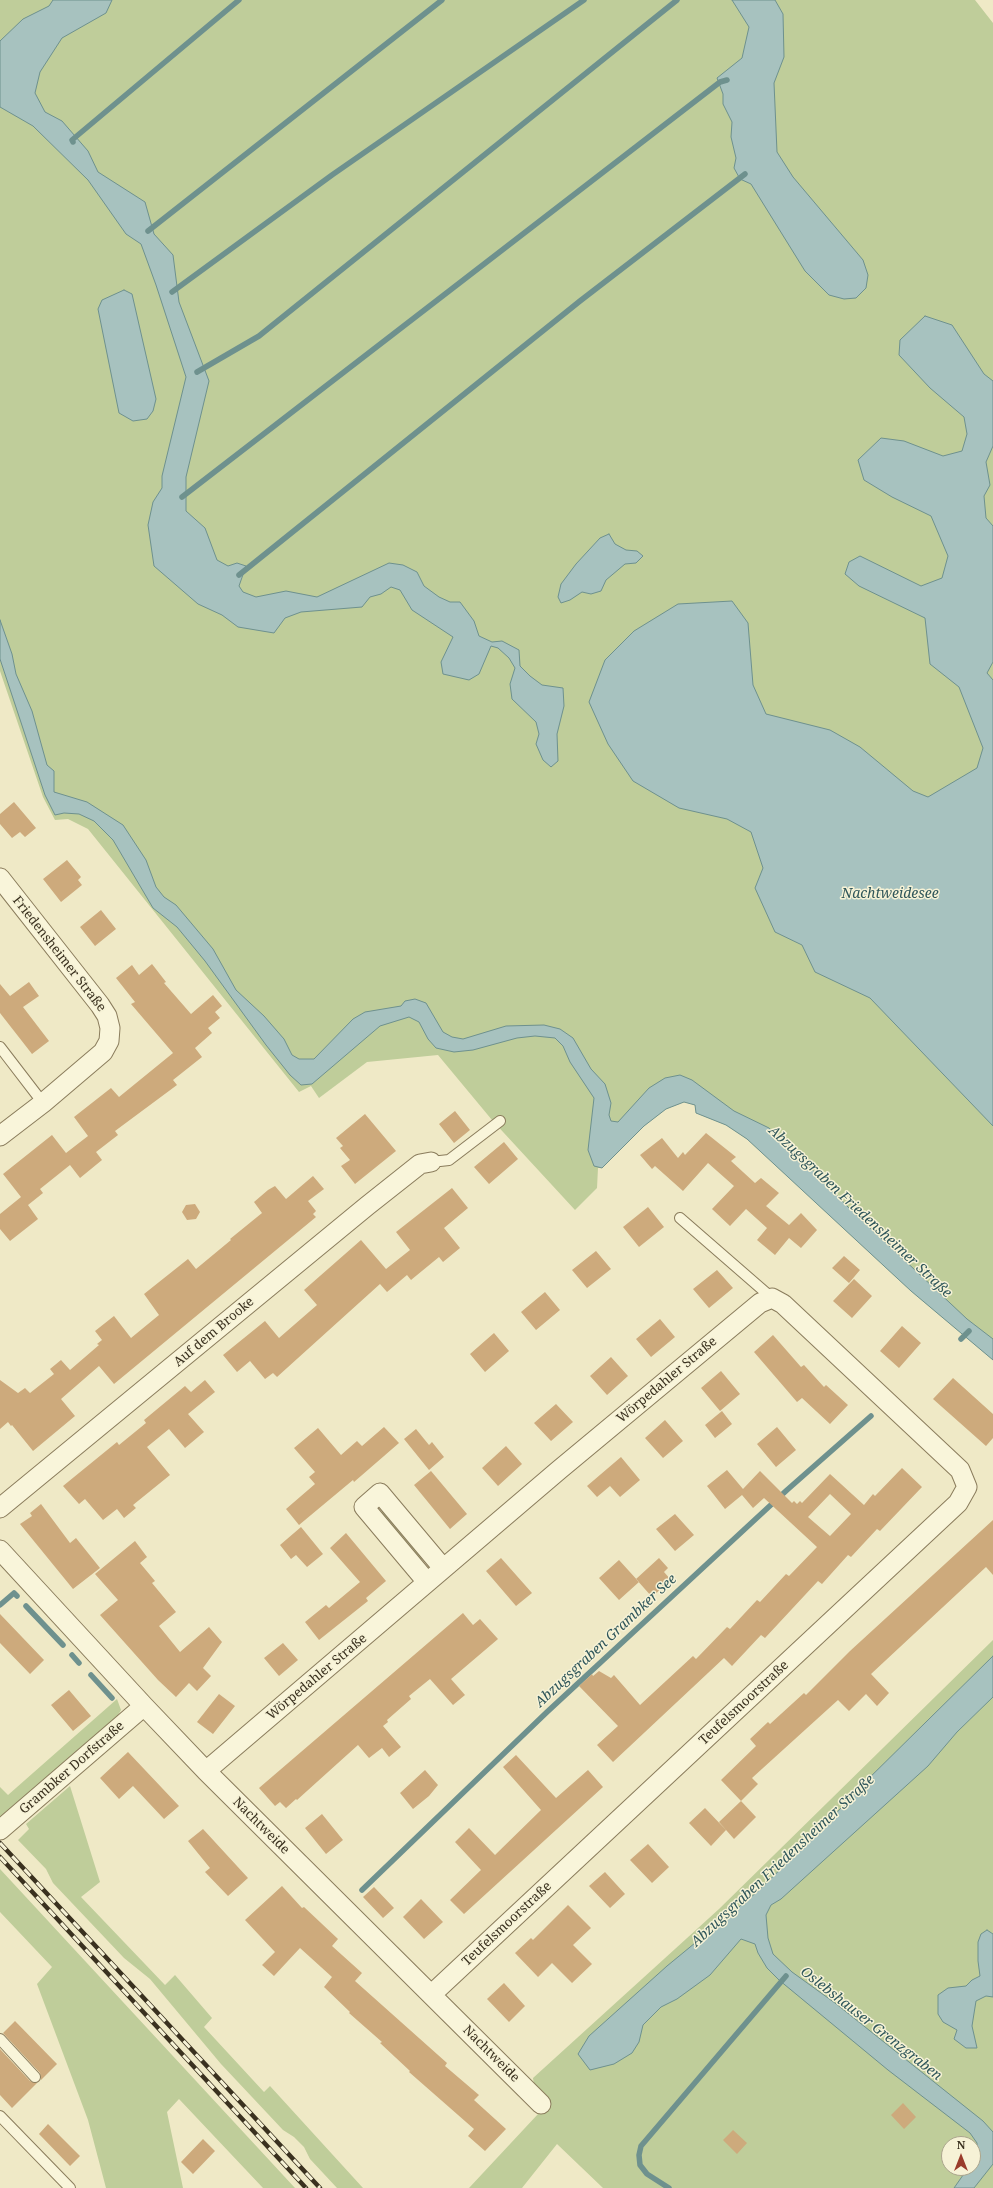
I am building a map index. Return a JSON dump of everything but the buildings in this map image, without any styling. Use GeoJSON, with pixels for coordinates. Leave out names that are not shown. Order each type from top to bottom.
{"type":"FeatureCollection","features":[{"type":"Feature","properties":{"kind":"street","name":"Friedensheimer Straße"},"geometry":{"type":"LineString","coordinates":[[0,878],[100,1005],[107,1016],[109,1034],[103,1052],[43,1103]]}},
{"type":"Feature","properties":{"kind":"street"},"geometry":{"type":"LineString","coordinates":[[0,1136],[43,1103]]}},
{"type":"Feature","properties":{"kind":"street","name":"Auf dem Brooke"},"geometry":{"type":"LineString","coordinates":[[0,1508],[367,1206],[420,1164],[431,1162]]}},
{"type":"Feature","properties":{"kind":"street","name":"Teufelsmoorstraße"},"geometry":{"type":"LineString","coordinates":[[432,1994],[958,1503],[967,1487],[960,1470],[783,1304],[772,1298]]}},
{"type":"Feature","properties":{"kind":"street","name":"Wörpedahler Straße"},"geometry":{"type":"LineString","coordinates":[[206,1771],[443,1568],[760,1303],[772,1298]]}},
{"type":"Feature","properties":{"kind":"street"},"geometry":{"type":"LineString","coordinates":[[427,1582],[364,1507],[380,1493],[443,1568]]}},
{"type":"Feature","properties":{"kind":"street","name":"Nachtweide"},"geometry":{"type":"LineString","coordinates":[[0,1550],[206,1771],[432,1994],[532,2102]]}},
{"type":"Feature","properties":{"kind":"street","name":"Grambker Dorfstraße"},"geometry":{"type":"LineString","coordinates":[[0,1830],[144,1706]]}},
{"type":"Feature","properties":{"kind":"lane"},"geometry":{"type":"LineString","coordinates":[[0,1047],[43,1103]]}},
{"type":"Feature","properties":{"kind":"lane"},"geometry":{"type":"LineString","coordinates":[[431,1162],[449,1160],[500,1121]]}},
{"type":"Feature","properties":{"kind":"lane"},"geometry":{"type":"LineString","coordinates":[[680,1218],[772,1298]]}},
{"type":"Feature","properties":{"kind":"lane"},"geometry":{"type":"LineString","coordinates":[[0,2039],[35,2077]]}},
{"type":"Feature","properties":{"kind":"lane"},"geometry":{"type":"LineString","coordinates":[[0,2116],[70,2188]]}},
{"type":"Feature","properties":{"kind":"green space"},"geometry":{"type":"Polygon","coordinates":[[[0,0],[975,0],[993,23],[993,1360],[911,1291],[747,1139],[726,1125],[696,1113],[695,1105],[684,1102],[666,1109],[644,1126],[602,1168],[598,1168],[597,1188],[575,1210],[492,1120],[438,1055],[367,1062],[319,1098],[311,1086],[299,1092],[88,829],[68,819],[55,820],[43,797],[0,671],[0,0]]]}},
{"type":"Feature","properties":{"kind":"green space"},"geometry":{"type":"Polygon","coordinates":[[[384,1510],[424,1557],[418,1562],[379,1514],[384,1510]]]}},
{"type":"Feature","properties":{"kind":"green space"},"geometry":{"type":"Polygon","coordinates":[[[993,1640],[993,2188],[603,2188],[557,2144],[522,2188],[469,2188],[538,2114],[533,2078],[719,1909],[993,1640]]]}},
{"type":"Feature","properties":{"kind":"green space"},"geometry":{"type":"Polygon","coordinates":[[[117,1699],[121,1710],[113,1724],[0,1821],[0,1787],[8,1795],[117,1699]]]}},
{"type":"Feature","properties":{"kind":"green space"},"geometry":{"type":"Polygon","coordinates":[[[70,1786],[100,1882],[81,1897],[165,1985],[175,1975],[212,2018],[204,2027],[264,2092],[270,2086],[363,2188],[337,2188],[310,2159],[304,2147],[294,2137],[283,2130],[221,2064],[150,1979],[124,1958],[53,1883],[46,1869],[18,1840],[29,1829],[26,1824],[70,1786]]]}},
{"type":"Feature","properties":{"kind":"green space"},"geometry":{"type":"Polygon","coordinates":[[[0,1869],[295,2188],[263,2188],[179,2099],[167,2112],[183,2188],[106,2188],[88,2120],[37,1984],[52,1967],[0,1912],[0,1869]]]}},
{"type":"Feature","properties":{"kind":"water"},"geometry":{"type":"Polygon","coordinates":[[[53,0],[112,0],[106,13],[62,38],[40,72],[35,93],[45,112],[62,121],[88,151],[98,172],[145,202],[154,234],[173,255],[179,302],[209,381],[186,477],[186,511],[205,528],[217,560],[228,566],[237,563],[246,566],[239,586],[243,592],[256,597],[286,591],[317,597],[389,563],[403,565],[417,572],[424,586],[439,597],[450,602],[460,602],[474,621],[479,636],[492,642],[502,641],[519,650],[520,666],[530,676],[542,685],[563,688],[564,706],[557,734],[558,761],[551,767],[543,760],[536,744],[539,734],[536,722],[512,699],[510,684],[515,668],[509,658],[498,648],[491,646],[479,674],[469,680],[443,674],[441,662],[453,637],[412,610],[400,590],[391,587],[381,594],[370,597],[362,607],[301,612],[285,618],[274,633],[238,627],[222,615],[198,604],[154,566],[148,525],[153,502],[162,488],[162,476],[186,377],[156,285],[141,244],[126,234],[88,180],[33,126],[0,107],[0,41],[23,19],[49,6],[53,0]]]}},
{"type":"Feature","properties":{"kind":"water"},"geometry":{"type":"Polygon","coordinates":[[[732,0],[775,0],[783,14],[784,57],[774,83],[777,152],[793,177],[863,260],[868,275],[866,288],[856,298],[844,299],[829,295],[805,271],[751,184],[740,179],[734,168],[736,158],[731,137],[732,122],[723,104],[723,94],[717,78],[742,58],[749,27],[732,0]]]}},
{"type":"Feature","properties":{"kind":"water"},"geometry":{"type":"Polygon","coordinates":[[[124,290],[132,294],[156,399],[153,411],[147,419],[133,421],[119,413],[98,309],[102,300],[124,290]]]}},
{"type":"Feature","properties":{"kind":"water","name":"Nachtweidesee"},"geometry":{"type":"Polygon","coordinates":[[[925,316],[952,325],[984,374],[993,381],[993,446],[986,462],[990,485],[984,496],[986,518],[993,526],[993,662],[987,673],[993,680],[993,1126],[870,998],[815,972],[802,945],[775,932],[755,888],[763,868],[751,832],[727,819],[679,808],[633,781],[608,744],[589,702],[605,660],[634,631],[678,604],[732,601],[748,623],[753,685],[766,714],[830,730],[860,747],[913,791],[928,797],[977,768],[983,748],[959,687],[930,664],[925,618],[859,586],[845,574],[849,562],[860,556],[921,586],[942,578],[948,556],[931,516],[892,497],[864,480],[858,460],[881,438],[904,441],[943,456],[962,451],[967,434],[964,417],[930,388],[899,355],[900,340],[925,316]]]}},
{"type":"Feature","properties":{"kind":"water"},"geometry":{"type":"Polygon","coordinates":[[[609,534],[615,544],[626,550],[637,551],[643,556],[636,563],[625,564],[606,580],[601,591],[591,594],[582,592],[570,600],[561,603],[558,597],[561,584],[576,564],[600,538],[609,534]]]}},
{"type":"Feature","properties":{"kind":"water"},"geometry":{"type":"Polygon","coordinates":[[[0,620],[12,654],[16,674],[32,711],[47,765],[54,771],[54,792],[87,802],[123,825],[146,860],[156,887],[164,897],[176,905],[213,949],[236,990],[264,1016],[284,1039],[292,1055],[299,1059],[314,1059],[353,1019],[365,1012],[401,1006],[405,1001],[415,999],[426,1003],[443,1032],[452,1037],[463,1039],[506,1026],[544,1025],[560,1029],[573,1038],[591,1069],[605,1084],[611,1103],[609,1115],[611,1121],[618,1122],[649,1088],[665,1078],[680,1075],[692,1080],[734,1111],[769,1128],[799,1156],[848,1207],[967,1319],[993,1339],[993,1360],[911,1291],[747,1139],[726,1125],[696,1113],[695,1105],[684,1102],[666,1109],[644,1126],[602,1168],[594,1166],[588,1150],[594,1098],[570,1062],[563,1046],[555,1038],[535,1036],[517,1038],[473,1050],[454,1052],[436,1048],[428,1039],[419,1022],[409,1017],[380,1026],[312,1084],[301,1085],[290,1075],[266,1045],[205,961],[177,927],[153,908],[113,840],[94,821],[79,814],[64,813],[55,815],[45,795],[0,659],[0,620]]]}},
{"type":"Feature","properties":{"kind":"water"},"geometry":{"type":"Polygon","coordinates":[[[993,1656],[993,1697],[957,1732],[928,1766],[781,1899],[771,1905],[766,1915],[768,1938],[773,1954],[792,1972],[835,2003],[983,2121],[993,2132],[993,2164],[974,2188],[954,2188],[962,2176],[981,2176],[981,2136],[972,2136],[888,2070],[779,1980],[767,1968],[758,1953],[755,1944],[741,1939],[710,1975],[677,1999],[661,2007],[643,2025],[639,2042],[632,2053],[614,2064],[590,2070],[578,2054],[589,2036],[667,1966],[757,1892],[821,1830],[860,1787],[993,1656]]]}},
{"type":"Feature","properties":{"kind":"water"},"geometry":{"type":"Polygon","coordinates":[[[987,1930],[993,1934],[993,1997],[986,1996],[976,2001],[972,2026],[977,2048],[966,2048],[954,2039],[957,2030],[943,2022],[938,2014],[938,1995],[948,1988],[966,1986],[972,1980],[980,1976],[978,1942],[981,1934],[987,1930]]]}},
{"type":"Feature","properties":{"kind":"waterway"},"geometry":{"type":"LineString","coordinates":[[73,142],[72,140],[239,0]]}},
{"type":"Feature","properties":{"kind":"waterway"},"geometry":{"type":"LineString","coordinates":[[148,231],[442,0]]}},
{"type":"Feature","properties":{"kind":"waterway"},"geometry":{"type":"LineString","coordinates":[[172,292],[332,175],[584,0]]}},
{"type":"Feature","properties":{"kind":"waterway"},"geometry":{"type":"LineString","coordinates":[[197,372],[259,336],[677,0]]}},
{"type":"Feature","properties":{"kind":"waterway"},"geometry":{"type":"LineString","coordinates":[[182,497],[720,82],[727,80]]}},
{"type":"Feature","properties":{"kind":"waterway"},"geometry":{"type":"LineString","coordinates":[[239,575],[580,301],[745,174]]}},
{"type":"Feature","properties":{"kind":"waterway","name":"Abzugsgraben Grambker See"},"geometry":{"type":"LineString","coordinates":[[961,1339],[969,1331]]}},
{"type":"Feature","properties":{"kind":"waterway","name":"Abzugsgraben Grambker See"},"geometry":{"type":"LineString","coordinates":[[362,1890],[547,1712],[787,1490],[871,1416]]}},
{"type":"Feature","properties":{"kind":"waterway","name":"Abzugsgraben Grambker See"},"geometry":{"type":"LineString","coordinates":[[0,1605],[14,1593],[17,1596]]}},
{"type":"Feature","properties":{"kind":"waterway","name":"Abzugsgraben Grambker See"},"geometry":{"type":"LineString","coordinates":[[26,1606],[63,1645]]}},
{"type":"Feature","properties":{"kind":"waterway","name":"Abzugsgraben Grambker See"},"geometry":{"type":"LineString","coordinates":[[72,1655],[79,1663]]}},
{"type":"Feature","properties":{"kind":"waterway","name":"Abzugsgraben Grambker See"},"geometry":{"type":"LineString","coordinates":[[91,1675],[112,1698]]}},
{"type":"Feature","properties":{"kind":"waterway"},"geometry":{"type":"LineString","coordinates":[[669,2188],[647,2174],[640,2165],[639,2155],[641,2146],[786,1976]]}},
{"type":"Feature","properties":{"kind":"railway"},"geometry":{"type":"LineString","coordinates":[[0,1843],[320,2188]]}},
{"type":"Feature","properties":{"kind":"railway"},"geometry":{"type":"LineString","coordinates":[[0,1857],[306,2188]]}},
{"type":"Feature","properties":{"kind":"water label","name":"Abzugsgraben Friedensheimer Straße"},"geometry":{"type":"Point","coordinates":[860,1212]}},
{"type":"Feature","properties":{"kind":"water label","name":"Abzugsgraben Friedensheimer Straße"},"geometry":{"type":"Point","coordinates":[783,1861]}},
{"type":"Feature","properties":{"kind":"water label","name":"Oslebshauser Grenzgraben"},"geometry":{"type":"Point","coordinates":[871,2024]}}]}
